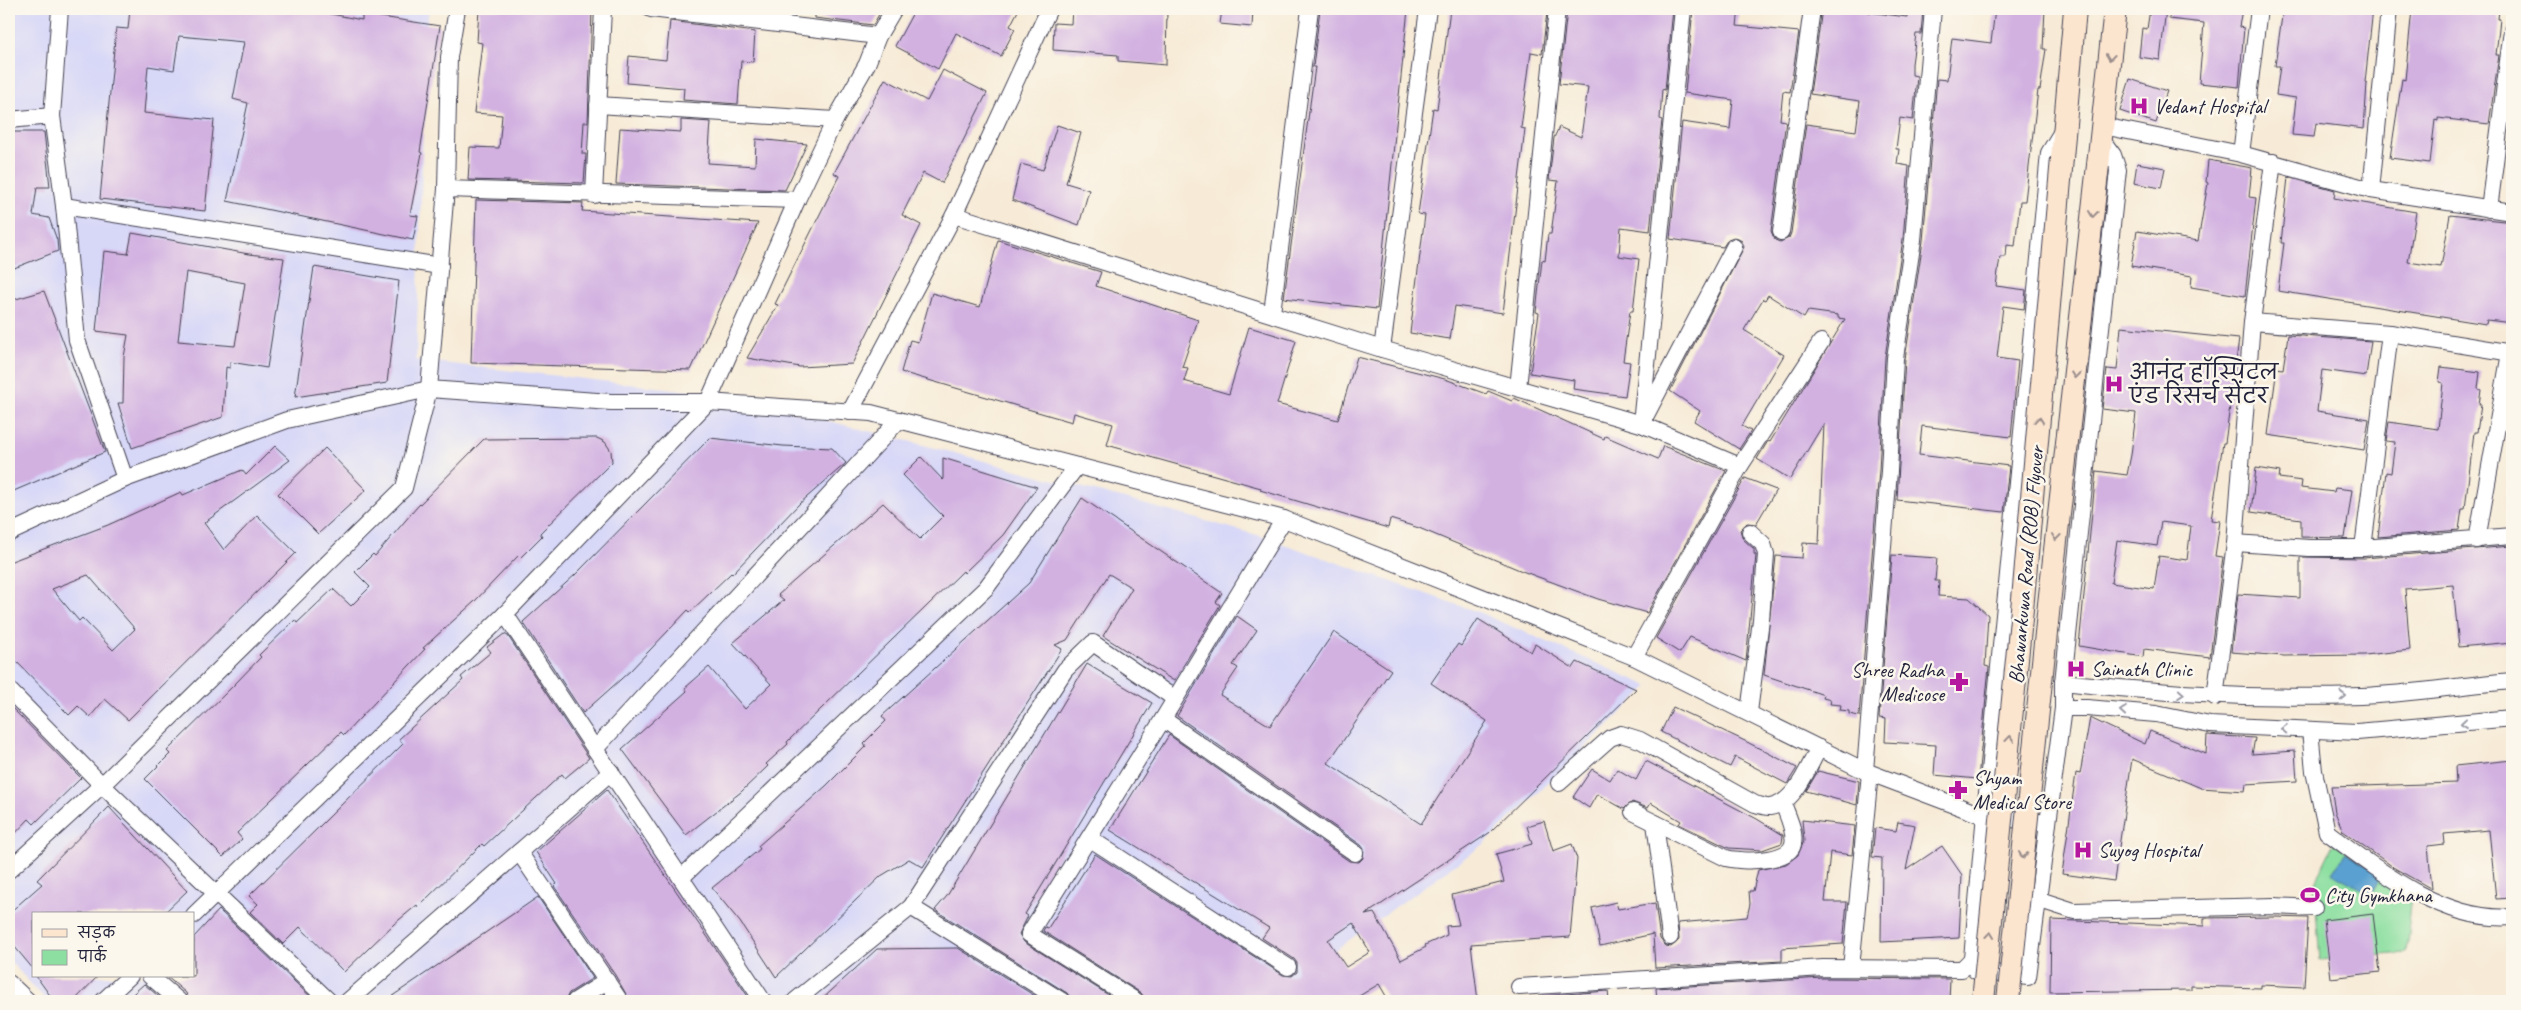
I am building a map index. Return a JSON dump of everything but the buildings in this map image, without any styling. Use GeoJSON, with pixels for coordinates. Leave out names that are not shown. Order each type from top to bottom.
{"type":"FeatureCollection","features":[{"type":"Feature","properties":{"kind":"main road","name":"Bhawarkuwa Road (ROB) Flyover"},"geometry":{"type":"LineString","coordinates":[[1983,1001],[2024,599],[2075,9]]}},
{"type":"Feature","properties":{"kind":"main road","name":"Bhawarkuwa Road (ROB) Flyover"},"geometry":{"type":"LineString","coordinates":[[2008,1001],[2048,604],[2115,9]]}},
{"type":"Feature","properties":{"kind":"street"},"geometry":{"type":"LineString","coordinates":[[60,9],[52,116],[64,206],[77,340],[125,479]]}},
{"type":"Feature","properties":{"kind":"street"},"geometry":{"type":"LineString","coordinates":[[9,870],[102,785],[404,488],[429,388],[446,189],[449,57],[457,9]]}},
{"type":"Feature","properties":{"kind":"street"},"geometry":{"type":"LineString","coordinates":[[594,195],[603,9]]}},
{"type":"Feature","properties":{"kind":"street"},"geometry":{"type":"LineString","coordinates":[[651,9],[878,36]]}},
{"type":"Feature","properties":{"kind":"street"},"geometry":{"type":"LineString","coordinates":[[195,914],[505,614],[708,402],[797,200],[836,120],[867,64],[878,36],[894,9]]}},
{"type":"Feature","properties":{"kind":"street"},"geometry":{"type":"LineString","coordinates":[[850,412],[954,215],[1049,9]]}},
{"type":"Feature","properties":{"kind":"street"},"geometry":{"type":"LineString","coordinates":[[1272,313],[1310,9]]}},
{"type":"Feature","properties":{"kind":"street"},"geometry":{"type":"LineString","coordinates":[[1382,349],[1428,9]]}},
{"type":"Feature","properties":{"kind":"street"},"geometry":{"type":"LineString","coordinates":[[1518,388],[1557,9]]}},
{"type":"Feature","properties":{"kind":"street"},"geometry":{"type":"LineString","coordinates":[[1641,424],[1683,9]]}},
{"type":"Feature","properties":{"kind":"street"},"geometry":{"type":"LineString","coordinates":[[1781,232],[1812,9]]}},
{"type":"Feature","properties":{"kind":"street"},"geometry":{"type":"LineString","coordinates":[[1851,968],[1868,772],[1895,358],[1913,240],[1933,9]]}},
{"type":"Feature","properties":{"kind":"street"},"geometry":{"type":"LineString","coordinates":[[2241,154],[2259,9]]}},
{"type":"Feature","properties":{"kind":"street"},"geometry":{"type":"LineString","coordinates":[[2371,190],[2389,9]]}},
{"type":"Feature","properties":{"kind":"street"},"geometry":{"type":"LineString","coordinates":[[2489,209],[2512,30]]}},
{"type":"Feature","properties":{"kind":"street"},"geometry":{"type":"LineString","coordinates":[[598,105],[836,120]]}},
{"type":"Feature","properties":{"kind":"street"},"geometry":{"type":"LineString","coordinates":[[9,120],[52,116]]}},
{"type":"Feature","properties":{"kind":"street"},"geometry":{"type":"LineString","coordinates":[[1962,969],[1972,959],[1984,816],[2049,153],[2064,129]]}},
{"type":"Feature","properties":{"kind":"street"},"geometry":{"type":"LineString","coordinates":[[2102,132],[2241,154],[2371,190],[2512,212]]}},
{"type":"Feature","properties":{"kind":"street"},"geometry":{"type":"LineString","coordinates":[[1518,988],[1738,972],[1851,968],[1962,969],[2028,977],[2063,708],[2063,682],[2118,170],[2102,132]]}},
{"type":"Feature","properties":{"kind":"street"},"geometry":{"type":"LineString","coordinates":[[2216,697],[2236,543],[2252,322],[2273,162]]}},
{"type":"Feature","properties":{"kind":"street"},"geometry":{"type":"LineString","coordinates":[[446,189],[797,200]]}},
{"type":"Feature","properties":{"kind":"street"},"geometry":{"type":"LineString","coordinates":[[64,206],[440,266]]}},
{"type":"Feature","properties":{"kind":"street"},"geometry":{"type":"LineString","coordinates":[[954,215],[1382,349],[1641,424],[1740,466]]}},
{"type":"Feature","properties":{"kind":"street"},"geometry":{"type":"LineString","coordinates":[[1641,424],[1734,247]]}},
{"type":"Feature","properties":{"kind":"street"},"geometry":{"type":"LineString","coordinates":[[2252,322],[2390,333],[2511,353],[2477,540]]}},
{"type":"Feature","properties":{"kind":"street"},"geometry":{"type":"LineString","coordinates":[[2363,548],[2390,333]]}},
{"type":"Feature","properties":{"kind":"street"},"geometry":{"type":"LineString","coordinates":[[1634,657],[1740,466],[1821,342]]}},
{"type":"Feature","properties":{"kind":"street"},"geometry":{"type":"LineString","coordinates":[[9,533],[125,479],[287,420],[429,388],[611,402],[708,402],[871,413],[1284,519],[1634,657],[1868,772],[1984,816],[2048,823]]}},
{"type":"Feature","properties":{"kind":"street"},"geometry":{"type":"LineString","coordinates":[[594,749],[900,420]]}},
{"type":"Feature","properties":{"kind":"street"},"geometry":{"type":"LineString","coordinates":[[681,878],[986,588],[1077,466]]}},
{"type":"Feature","properties":{"kind":"street"},"geometry":{"type":"LineString","coordinates":[[1136,1001],[1029,934],[1163,719],[1284,519]]}},
{"type":"Feature","properties":{"kind":"street"},"geometry":{"type":"LineString","coordinates":[[1749,712],[1761,620],[1766,554],[1763,544],[1750,532]]}},
{"type":"Feature","properties":{"kind":"street"},"geometry":{"type":"LineString","coordinates":[[2236,543],[2309,548],[2363,548],[2512,536]]}},
{"type":"Feature","properties":{"kind":"street"},"geometry":{"type":"LineString","coordinates":[[505,614],[763,1001]]}},
{"type":"Feature","properties":{"kind":"street"},"geometry":{"type":"LineString","coordinates":[[795,1001],[911,907],[1065,670],[1093,644],[1174,698]]}},
{"type":"Feature","properties":{"kind":"street"},"geometry":{"type":"LineString","coordinates":[[2063,682],[2216,697],[2364,696],[2512,681]]}},
{"type":"Feature","properties":{"kind":"street"},"geometry":{"type":"LineString","coordinates":[[9,690],[102,785],[329,1001]]}},
{"type":"Feature","properties":{"kind":"street"},"geometry":{"type":"LineString","coordinates":[[2063,708],[2087,708],[2156,714],[2210,725],[2357,732],[2512,718]]}},
{"type":"Feature","properties":{"kind":"street"},"geometry":{"type":"LineString","coordinates":[[1163,719],[1355,854]]}},
{"type":"Feature","properties":{"kind":"street"},"geometry":{"type":"LineString","coordinates":[[2310,730],[2314,772],[2327,832],[2409,889],[2477,915],[2512,916]]}},
{"type":"Feature","properties":{"kind":"street"},"geometry":{"type":"LineString","coordinates":[[1559,783],[1610,738],[1620,734],[1640,740],[1755,804],[1770,807],[1783,803],[1791,796],[1819,748]]}},
{"type":"Feature","properties":{"kind":"street"},"geometry":{"type":"LineString","coordinates":[[348,1001],[610,772]]}},
{"type":"Feature","properties":{"kind":"street"},"geometry":{"type":"LineString","coordinates":[[1633,812],[1726,858],[1738,861],[1784,856],[1793,843],[1792,831],[1783,803]]}},
{"type":"Feature","properties":{"kind":"street"},"geometry":{"type":"LineString","coordinates":[[1655,823],[1670,937]]}},
{"type":"Feature","properties":{"kind":"street"},"geometry":{"type":"LineString","coordinates":[[1089,838],[1288,967]]}},
{"type":"Feature","properties":{"kind":"street"},"geometry":{"type":"LineString","coordinates":[[519,852],[620,1001]]}},
{"type":"Feature","properties":{"kind":"street"},"geometry":{"type":"LineString","coordinates":[[2037,899],[2074,911],[2274,906],[2314,908]]}},
{"type":"Feature","properties":{"kind":"street"},"geometry":{"type":"LineString","coordinates":[[911,907],[1062,1001]]}},
{"type":"Feature","properties":{"kind":"street"},"geometry":{"type":"LineString","coordinates":[[103,1001],[128,978]]}},
{"type":"Feature","properties":{"kind":"street"},"geometry":{"type":"LineString","coordinates":[[152,978],[179,1001]]}},
{"type":"Feature","properties":{"kind":"street"},"geometry":{"type":"LineString","coordinates":[[576,1001],[607,981]]}},
{"type":"Feature","properties":{"kind":"street"},"geometry":{"type":"LineString","coordinates":[[9,983],[28,1001]]}},
{"type":"Feature","properties":{"kind":"shaded area"},"geometry":{"type":"Polygon","coordinates":[[[9,9],[429,9],[426,32],[416,360],[726,395],[955,453],[1261,536],[1478,612],[1649,686],[1484,844],[1307,970],[1278,1001],[47,1001],[9,960],[9,9]]]}},
{"type":"Feature","properties":{"kind":"green space"},"geometry":{"type":"Polygon","coordinates":[[[2334,843],[2412,894],[2406,953],[2320,960],[2314,884],[2334,843]]]}},
{"type":"Feature","properties":{"kind":"water"},"geometry":{"type":"Polygon","coordinates":[[[2346,852],[2382,874],[2371,894],[2332,873],[2346,852]]]}},
{"type":"Feature","properties":{"kind":"place","name":"Vedant Hospital"},"geometry":{"type":"Point","coordinates":[2139,106]}},
{"type":"Feature","properties":{"kind":"place","name":"आनंद हॉस्पिटल एंड रिसर्च सेंटर"},"geometry":{"type":"Point","coordinates":[2114,384]}},
{"type":"Feature","properties":{"kind":"place","name":"Sainath Clinic"},"geometry":{"type":"Point","coordinates":[2076,669]}},
{"type":"Feature","properties":{"kind":"place","name":"Shree Radha Medicose"},"geometry":{"type":"Point","coordinates":[1959,682]}},
{"type":"Feature","properties":{"kind":"place","name":"Shyam Medical Store"},"geometry":{"type":"Point","coordinates":[1958,790]}},
{"type":"Feature","properties":{"kind":"place","name":"Suyog Hospital"},"geometry":{"type":"Point","coordinates":[2083,850]}},
{"type":"Feature","properties":{"kind":"place","name":"City Gymkhana"},"geometry":{"type":"Point","coordinates":[2310,895]}}]}
